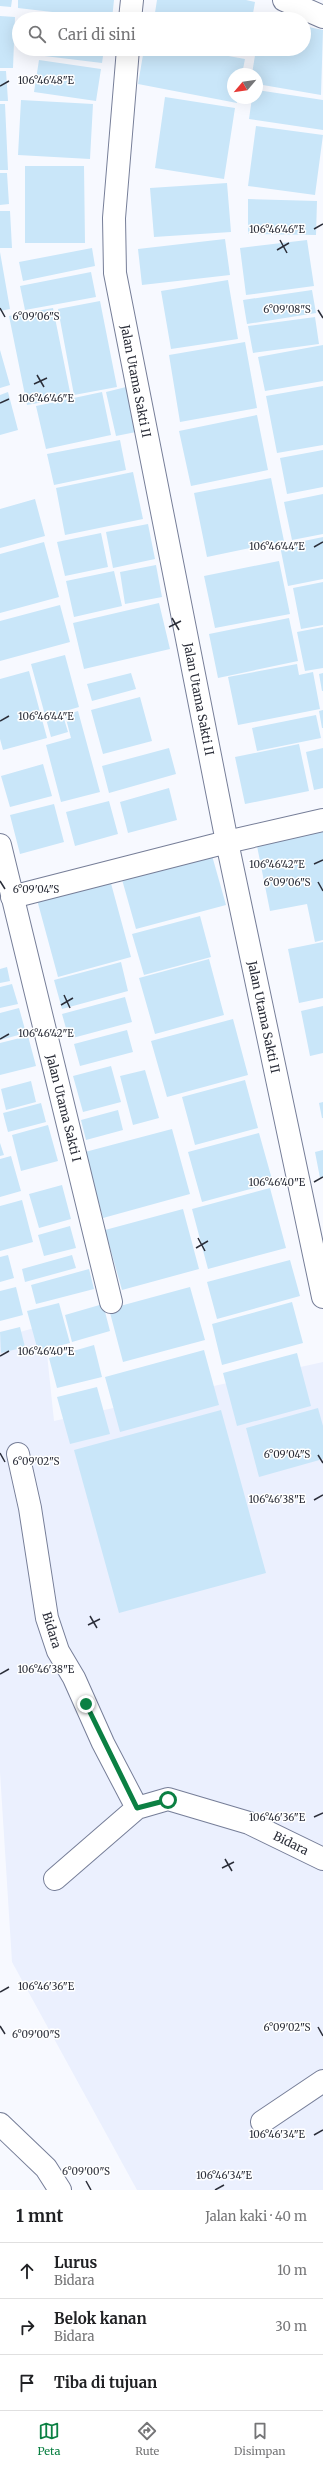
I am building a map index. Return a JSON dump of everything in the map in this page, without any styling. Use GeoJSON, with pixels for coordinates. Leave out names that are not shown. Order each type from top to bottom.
{"type":"FeatureCollection","features":[{"type":"Feature","properties":{"kind":"street"},"geometry":{"type":"LineString","coordinates":[[131,12],[132,0]]}},
{"type":"Feature","properties":{"kind":"street"},"geometry":{"type":"LineString","coordinates":[[284,0],[323,17]]}},
{"type":"Feature","properties":{"kind":"street","name":"Jalan Utama Sakti II"},"geometry":{"type":"LineString","coordinates":[[127,56],[114,218],[115,273],[227,842],[323,1298]]}},
{"type":"Feature","properties":{"kind":"street"},"geometry":{"type":"LineString","coordinates":[[12,897],[227,842],[323,820]]}},
{"type":"Feature","properties":{"kind":"street","name":"Jalan Utama Sakti I"},"geometry":{"type":"LineString","coordinates":[[0,845],[111,1302]]}},
{"type":"Feature","properties":{"kind":"street","name":"Bidara"},"geometry":{"type":"LineString","coordinates":[[18,1454],[30,1508],[47,1618],[58,1651],[74,1678],[103,1743],[137,1808],[168,1800],[249,1823],[323,1859]]}},
{"type":"Feature","properties":{"kind":"street"},"geometry":{"type":"LineString","coordinates":[[55,1879],[137,1808]]}},
{"type":"Feature","properties":{"kind":"street"},"geometry":{"type":"LineString","coordinates":[[262,2122],[323,2081]]}},
{"type":"Feature","properties":{"kind":"street"},"geometry":{"type":"LineString","coordinates":[[0,2124],[46,2168],[60,2190]]}},
{"type":"Feature","properties":{"kind":"shaded area"},"geometry":{"type":"Polygon","coordinates":[[[44,1325],[54,1421],[323,1362],[323,2190],[137,2190],[12,1962],[0,1772],[0,1338],[44,1325]]]}},
{"type":"Feature","properties":{"kind":"building"},"geometry":{"type":"Polygon","coordinates":[[[0,0],[12,0],[11,7],[0,6],[0,0]]]}},
{"type":"Feature","properties":{"kind":"building"},"geometry":{"type":"Polygon","coordinates":[[[18,0],[114,0],[113,12],[52,12],[18,8],[18,0]]]}},
{"type":"Feature","properties":{"kind":"building"},"geometry":{"type":"Polygon","coordinates":[[[157,0],[246,0],[255,2],[253,12],[155,12],[157,0]]]}},
{"type":"Feature","properties":{"kind":"building"},"geometry":{"type":"Polygon","coordinates":[[[0,16],[12,17],[13,68],[0,68],[0,16]]]}},
{"type":"Feature","properties":{"kind":"building"},"geometry":{"type":"Polygon","coordinates":[[[311,27],[323,30],[321,95],[263,85],[263,68],[253,68],[255,56],[311,56],[311,27]]]}},
{"type":"Feature","properties":{"kind":"building"},"geometry":{"type":"Polygon","coordinates":[[[44,56],[103,56],[102,63],[44,56]]]}},
{"type":"Feature","properties":{"kind":"building"},"geometry":{"type":"Polygon","coordinates":[[[143,56],[228,56],[245,59],[243,68],[227,68],[227,101],[138,84],[143,56]]]}},
{"type":"Feature","properties":{"kind":"building"},"geometry":{"type":"Polygon","coordinates":[[[39,60],[101,69],[96,101],[34,92],[39,60]]]}},
{"type":"Feature","properties":{"kind":"building"},"geometry":{"type":"Polygon","coordinates":[[[0,71],[6,71],[8,101],[0,101],[0,71]]]}},
{"type":"Feature","properties":{"kind":"building"},"geometry":{"type":"Polygon","coordinates":[[[263,91],[323,100],[323,130],[249,119],[251,104],[263,104],[263,91]]]}},
{"type":"Feature","properties":{"kind":"building"},"geometry":{"type":"Polygon","coordinates":[[[165,97],[235,108],[224,179],[155,168],[165,97]]]}},
{"type":"Feature","properties":{"kind":"building"},"geometry":{"type":"Polygon","coordinates":[[[21,100],[93,104],[90,159],[18,155],[21,100]]]}},
{"type":"Feature","properties":{"kind":"building"},"geometry":{"type":"Polygon","coordinates":[[[0,104],[5,104],[8,170],[0,170],[0,104]]]}},
{"type":"Feature","properties":{"kind":"building"},"geometry":{"type":"Polygon","coordinates":[[[256,126],[323,135],[315,195],[248,186],[256,126]]]}},
{"type":"Feature","properties":{"kind":"building"},"geometry":{"type":"Polygon","coordinates":[[[25,166],[84,166],[85,243],[25,243],[25,166]]]}},
{"type":"Feature","properties":{"kind":"building"},"geometry":{"type":"Polygon","coordinates":[[[0,173],[7,173],[9,204],[0,205],[0,173]]]}},
{"type":"Feature","properties":{"kind":"building"},"geometry":{"type":"Polygon","coordinates":[[[227,183],[231,232],[154,237],[150,188],[227,183]]]}},
{"type":"Feature","properties":{"kind":"building"},"geometry":{"type":"Polygon","coordinates":[[[248,199],[317,201],[316,235],[248,234],[248,199]]]}},
{"type":"Feature","properties":{"kind":"building"},"geometry":{"type":"Polygon","coordinates":[[[0,211],[10,211],[12,248],[0,248],[0,211]]]}},
{"type":"Feature","properties":{"kind":"building"},"geometry":{"type":"Polygon","coordinates":[[[225,239],[230,275],[142,285],[138,249],[225,239]]]}},
{"type":"Feature","properties":{"kind":"building"},"geometry":{"type":"Polygon","coordinates":[[[307,240],[314,286],[246,295],[240,248],[307,240]]]}},
{"type":"Feature","properties":{"kind":"building"},"geometry":{"type":"Polygon","coordinates":[[[92,248],[95,266],[23,281],[19,262],[92,248]]]}},
{"type":"Feature","properties":{"kind":"building"},"geometry":{"type":"Polygon","coordinates":[[[0,252],[10,309],[0,311],[0,252]]]}},
{"type":"Feature","properties":{"kind":"building"},"geometry":{"type":"Polygon","coordinates":[[[91,272],[96,297],[25,310],[20,286],[91,272]]]}},
{"type":"Feature","properties":{"kind":"building"},"geometry":{"type":"Polygon","coordinates":[[[228,280],[238,339],[171,349],[161,291],[228,280]]]}},
{"type":"Feature","properties":{"kind":"building"},"geometry":{"type":"Polygon","coordinates":[[[312,290],[316,313],[247,324],[243,300],[312,290]]]}},
{"type":"Feature","properties":{"kind":"building"},"geometry":{"type":"Polygon","coordinates":[[[100,301],[117,387],[74,395],[58,309],[100,301]]]}},
{"type":"Feature","properties":{"kind":"building"},"geometry":{"type":"Polygon","coordinates":[[[53,308],[71,397],[27,405],[9,316],[53,308]]]}},
{"type":"Feature","properties":{"kind":"building"},"geometry":{"type":"Polygon","coordinates":[[[315,317],[319,344],[253,353],[248,326],[315,317]]]}},
{"type":"Feature","properties":{"kind":"building"},"geometry":{"type":"Polygon","coordinates":[[[245,342],[257,408],[180,422],[169,355],[245,342]]]}},
{"type":"Feature","properties":{"kind":"building"},"geometry":{"type":"Polygon","coordinates":[[[323,345],[323,381],[265,391],[258,357],[323,345]]]}},
{"type":"Feature","properties":{"kind":"building"},"geometry":{"type":"Polygon","coordinates":[[[0,350],[10,385],[0,388],[0,350]]]}},
{"type":"Feature","properties":{"kind":"building"},"geometry":{"type":"Polygon","coordinates":[[[323,386],[323,445],[277,453],[266,396],[323,386]]]}},
{"type":"Feature","properties":{"kind":"building"},"geometry":{"type":"Polygon","coordinates":[[[126,387],[136,432],[116,436],[106,392],[126,387]]]}},
{"type":"Feature","properties":{"kind":"building"},"geometry":{"type":"Polygon","coordinates":[[[8,392],[18,430],[0,435],[0,395],[8,392]]]}},
{"type":"Feature","properties":{"kind":"building"},"geometry":{"type":"Polygon","coordinates":[[[102,392],[111,435],[46,449],[36,406],[102,392]]]}},
{"type":"Feature","properties":{"kind":"building"},"geometry":{"type":"Polygon","coordinates":[[[257,415],[268,470],[191,486],[179,431],[257,415]]]}},
{"type":"Feature","properties":{"kind":"building"},"geometry":{"type":"Polygon","coordinates":[[[120,440],[126,470],[54,485],[47,454],[120,440]]]}},
{"type":"Feature","properties":{"kind":"building"},"geometry":{"type":"Polygon","coordinates":[[[323,450],[323,487],[287,494],[280,458],[323,450]]]}},
{"type":"Feature","properties":{"kind":"building"},"geometry":{"type":"Polygon","coordinates":[[[133,472],[143,519],[65,535],[56,488],[133,472]]]}},
{"type":"Feature","properties":{"kind":"building"},"geometry":{"type":"Polygon","coordinates":[[[271,478],[284,541],[207,557],[194,493],[271,478]]]}},
{"type":"Feature","properties":{"kind":"building"},"geometry":{"type":"Polygon","coordinates":[[[323,494],[323,534],[292,540],[284,502],[323,494]]]}},
{"type":"Feature","properties":{"kind":"building"},"geometry":{"type":"Polygon","coordinates":[[[35,499],[45,536],[0,548],[0,509],[35,499]]]}},
{"type":"Feature","properties":{"kind":"building"},"geometry":{"type":"Polygon","coordinates":[[[148,524],[155,559],[113,568],[106,532],[148,524]]]}},
{"type":"Feature","properties":{"kind":"building"},"geometry":{"type":"Polygon","coordinates":[[[101,533],[108,567],[65,576],[57,542],[101,533]]]}},
{"type":"Feature","properties":{"kind":"building"},"geometry":{"type":"Polygon","coordinates":[[[323,537],[323,579],[288,586],[280,546],[323,537]]]}},
{"type":"Feature","properties":{"kind":"building"},"geometry":{"type":"Polygon","coordinates":[[[44,542],[59,597],[0,613],[0,554],[44,542]]]}},
{"type":"Feature","properties":{"kind":"building"},"geometry":{"type":"Polygon","coordinates":[[[279,561],[290,614],[215,628],[204,576],[279,561]]]}},
{"type":"Feature","properties":{"kind":"building"},"geometry":{"type":"Polygon","coordinates":[[[156,565],[162,597],[125,604],[120,572],[156,565]]]}},
{"type":"Feature","properties":{"kind":"building"},"geometry":{"type":"Polygon","coordinates":[[[114,571],[122,606],[74,617],[66,581],[114,571]]]}},
{"type":"Feature","properties":{"kind":"building"},"geometry":{"type":"Polygon","coordinates":[[[323,582],[323,625],[301,629],[293,588],[323,582]]]}},
{"type":"Feature","properties":{"kind":"building"},"geometry":{"type":"Polygon","coordinates":[[[159,603],[170,649],[84,669],[73,623],[159,603]]]}},
{"type":"Feature","properties":{"kind":"building"},"geometry":{"type":"Polygon","coordinates":[[[60,605],[70,642],[0,661],[0,621],[60,605]]]}},
{"type":"Feature","properties":{"kind":"building"},"geometry":{"type":"Polygon","coordinates":[[[289,618],[298,661],[218,678],[209,634],[289,618]]]}},
{"type":"Feature","properties":{"kind":"building"},"geometry":{"type":"Polygon","coordinates":[[[323,627],[323,668],[305,671],[297,632],[323,627]]]}},
{"type":"Feature","properties":{"kind":"building"},"geometry":{"type":"Polygon","coordinates":[[[65,655],[79,707],[62,712],[68,732],[51,737],[31,664],[65,655]]]}},
{"type":"Feature","properties":{"kind":"building"},"geometry":{"type":"Polygon","coordinates":[[[297,664],[299,675],[313,672],[320,709],[238,725],[228,677],[297,664]]]}},
{"type":"Feature","properties":{"kind":"building"},"geometry":{"type":"Polygon","coordinates":[[[29,671],[47,738],[3,750],[0,739],[0,679],[29,671]]]}},
{"type":"Feature","properties":{"kind":"building"},"geometry":{"type":"Polygon","coordinates":[[[131,673],[136,689],[92,701],[87,684],[131,673]]]}},
{"type":"Feature","properties":{"kind":"building"},"geometry":{"type":"Polygon","coordinates":[[[323,673],[323,691],[322,691],[319,674],[323,673]]]}},
{"type":"Feature","properties":{"kind":"building"},"geometry":{"type":"Polygon","coordinates":[[[140,697],[152,741],[103,754],[91,710],[140,697]]]}},
{"type":"Feature","properties":{"kind":"building"},"geometry":{"type":"Polygon","coordinates":[[[323,710],[323,728],[322,728],[319,711],[323,710]]]}},
{"type":"Feature","properties":{"kind":"building"},"geometry":{"type":"Polygon","coordinates":[[[78,711],[100,792],[61,802],[46,745],[71,738],[65,715],[78,711]]]}},
{"type":"Feature","properties":{"kind":"building"},"geometry":{"type":"Polygon","coordinates":[[[316,715],[321,738],[257,751],[252,728],[316,715]]]}},
{"type":"Feature","properties":{"kind":"building"},"geometry":{"type":"Polygon","coordinates":[[[299,744],[309,791],[245,804],[235,757],[299,744]]]}},
{"type":"Feature","properties":{"kind":"building"},"geometry":{"type":"Polygon","coordinates":[[[169,748],[176,774],[109,793],[102,766],[169,748]]]}},
{"type":"Feature","properties":{"kind":"building"},"geometry":{"type":"Polygon","coordinates":[[[323,748],[323,788],[314,790],[306,752],[323,748]]]}},
{"type":"Feature","properties":{"kind":"building"},"geometry":{"type":"Polygon","coordinates":[[[43,764],[52,796],[10,807],[1,776],[43,764]]]}},
{"type":"Feature","properties":{"kind":"building"},"geometry":{"type":"Polygon","coordinates":[[[169,788],[177,820],[128,833],[120,802],[169,788]]]}},
{"type":"Feature","properties":{"kind":"building"},"geometry":{"type":"Polygon","coordinates":[[[109,801],[118,834],[75,846],[66,812],[109,801]]]}},
{"type":"Feature","properties":{"kind":"building"},"geometry":{"type":"Polygon","coordinates":[[[54,804],[64,842],[20,854],[10,815],[54,804]]]}},
{"type":"Feature","properties":{"kind":"building"},"geometry":{"type":"Polygon","coordinates":[[[323,828],[323,940],[315,942],[307,904],[270,911],[256,841],[323,828]]]}},
{"type":"Feature","properties":{"kind":"building"},"geometry":{"type":"Polygon","coordinates":[[[211,852],[226,905],[136,929],[121,876],[211,852]]]}},
{"type":"Feature","properties":{"kind":"building"},"geometry":{"type":"Polygon","coordinates":[[[109,876],[131,957],[58,977],[36,896],[109,876]]]}},
{"type":"Feature","properties":{"kind":"building"},"geometry":{"type":"Polygon","coordinates":[[[200,916],[211,957],[144,975],[132,934],[200,916]]]}},
{"type":"Feature","properties":{"kind":"building"},"geometry":{"type":"Polygon","coordinates":[[[323,942],[323,998],[299,1003],[288,949],[323,942]]]}},
{"type":"Feature","properties":{"kind":"building"},"geometry":{"type":"Polygon","coordinates":[[[209,959],[224,1015],[155,1034],[139,978],[209,959]]]}},
{"type":"Feature","properties":{"kind":"building"},"geometry":{"type":"Polygon","coordinates":[[[121,962],[128,991],[62,1009],[54,980],[121,962]]]}},
{"type":"Feature","properties":{"kind":"building"},"geometry":{"type":"Polygon","coordinates":[[[7,967],[10,981],[0,983],[0,969],[7,967]]]}},
{"type":"Feature","properties":{"kind":"building"},"geometry":{"type":"Polygon","coordinates":[[[12,984],[18,1004],[0,1008],[0,987],[12,984]]]}},
{"type":"Feature","properties":{"kind":"building"},"geometry":{"type":"Polygon","coordinates":[[[125,997],[132,1022],[69,1039],[62,1014],[125,997]]]}},
{"type":"Feature","properties":{"kind":"building"},"geometry":{"type":"Polygon","coordinates":[[[323,1006],[323,1053],[310,1056],[301,1011],[323,1006]]]}},
{"type":"Feature","properties":{"kind":"building"},"geometry":{"type":"Polygon","coordinates":[[[19,1008],[26,1033],[0,1040],[0,1013],[19,1008]]]}},
{"type":"Feature","properties":{"kind":"building"},"geometry":{"type":"Polygon","coordinates":[[[233,1019],[248,1075],[167,1097],[151,1041],[233,1019]]]}},
{"type":"Feature","properties":{"kind":"building"},"geometry":{"type":"Polygon","coordinates":[[[127,1030],[133,1052],[80,1066],[74,1044],[127,1030]]]}},
{"type":"Feature","properties":{"kind":"building"},"geometry":{"type":"Polygon","coordinates":[[[28,1036],[36,1066],[0,1075],[0,1043],[28,1036]]]}},
{"type":"Feature","properties":{"kind":"building"},"geometry":{"type":"Polygon","coordinates":[[[111,1066],[121,1102],[83,1112],[73,1076],[111,1066]]]}},
{"type":"Feature","properties":{"kind":"building"},"geometry":{"type":"Polygon","coordinates":[[[145,1070],[159,1118],[133,1125],[120,1076],[145,1070]]]}},
{"type":"Feature","properties":{"kind":"building"},"geometry":{"type":"Polygon","coordinates":[[[245,1080],[258,1128],[195,1145],[182,1097],[245,1080]]]}},
{"type":"Feature","properties":{"kind":"building"},"geometry":{"type":"Polygon","coordinates":[[[31,1081],[36,1102],[6,1110],[1,1089],[31,1081]]]}},
{"type":"Feature","properties":{"kind":"building"},"geometry":{"type":"Polygon","coordinates":[[[323,1102],[323,1118],[322,1118],[319,1103],[323,1102]]]}},
{"type":"Feature","properties":{"kind":"building"},"geometry":{"type":"Polygon","coordinates":[[[41,1103],[46,1122],[8,1132],[3,1113],[41,1103]]]}},
{"type":"Feature","properties":{"kind":"building"},"geometry":{"type":"Polygon","coordinates":[[[118,1110],[123,1130],[86,1140],[81,1120],[118,1110]]]}},
{"type":"Feature","properties":{"kind":"building"},"geometry":{"type":"Polygon","coordinates":[[[48,1125],[58,1161],[21,1171],[12,1135],[48,1125]]]}},
{"type":"Feature","properties":{"kind":"building"},"geometry":{"type":"Polygon","coordinates":[[[172,1129],[190,1194],[103,1218],[85,1152],[172,1129]]]}},
{"type":"Feature","properties":{"kind":"building"},"geometry":{"type":"Polygon","coordinates":[[[259,1133],[273,1183],[202,1202],[188,1152],[259,1133]]]}},
{"type":"Feature","properties":{"kind":"building"},"geometry":{"type":"Polygon","coordinates":[[[0,1143],[4,1155],[0,1156],[0,1143]]]}},
{"type":"Feature","properties":{"kind":"building"},"geometry":{"type":"Polygon","coordinates":[[[323,1150],[323,1177],[320,1178],[315,1152],[323,1150]]]}},
{"type":"Feature","properties":{"kind":"building"},"geometry":{"type":"Polygon","coordinates":[[[11,1156],[21,1191],[0,1197],[0,1159],[11,1156]]]}},
{"type":"Feature","properties":{"kind":"building"},"geometry":{"type":"Polygon","coordinates":[[[62,1185],[71,1219],[39,1228],[29,1194],[62,1185]]]}},
{"type":"Feature","properties":{"kind":"building"},"geometry":{"type":"Polygon","coordinates":[[[270,1188],[286,1248],[208,1269],[192,1209],[270,1188]]]}},
{"type":"Feature","properties":{"kind":"building"},"geometry":{"type":"Polygon","coordinates":[[[22,1200],[33,1242],[0,1251],[0,1206],[22,1200]]]}},
{"type":"Feature","properties":{"kind":"building"},"geometry":{"type":"Polygon","coordinates":[[[183,1209],[199,1269],[122,1290],[105,1230],[183,1209]]]}},
{"type":"Feature","properties":{"kind":"building"},"geometry":{"type":"Polygon","coordinates":[[[70,1226],[76,1248],[44,1256],[38,1235],[70,1226]]]}},
{"type":"Feature","properties":{"kind":"building"},"geometry":{"type":"Polygon","coordinates":[[[8,1255],[14,1278],[0,1282],[0,1257],[8,1255]]]}},
{"type":"Feature","properties":{"kind":"building"},"geometry":{"type":"Polygon","coordinates":[[[72,1255],[76,1268],[25,1282],[22,1269],[72,1255]]]}},
{"type":"Feature","properties":{"kind":"building"},"geometry":{"type":"Polygon","coordinates":[[[290,1260],[300,1296],[217,1319],[207,1282],[290,1260]]]}},
{"type":"Feature","properties":{"kind":"building"},"geometry":{"type":"Polygon","coordinates":[[[89,1269],[94,1289],[36,1304],[31,1285],[89,1269]]]}},
{"type":"Feature","properties":{"kind":"building"},"geometry":{"type":"Polygon","coordinates":[[[16,1287],[23,1315],[0,1321],[0,1291],[16,1287]]]}},
{"type":"Feature","properties":{"kind":"building"},"geometry":{"type":"Polygon","coordinates":[[[190,1287],[205,1340],[123,1362],[109,1309],[190,1287]]]}},
{"type":"Feature","properties":{"kind":"building"},"geometry":{"type":"Polygon","coordinates":[[[292,1302],[303,1343],[222,1365],[212,1324],[292,1302]]]}},
{"type":"Feature","properties":{"kind":"building"},"geometry":{"type":"Polygon","coordinates":[[[59,1303],[70,1343],[38,1351],[27,1311],[59,1303]]]}},
{"type":"Feature","properties":{"kind":"building"},"geometry":{"type":"Polygon","coordinates":[[[103,1304],[110,1331],[72,1342],[65,1315],[103,1304]]]}},
{"type":"Feature","properties":{"kind":"building"},"geometry":{"type":"Polygon","coordinates":[[[20,1327],[25,1347],[1,1353],[0,1332],[20,1327]]]}},
{"type":"Feature","properties":{"kind":"building"},"geometry":{"type":"Polygon","coordinates":[[[94,1345],[102,1377],[57,1388],[49,1358],[94,1345]]]}},
{"type":"Feature","properties":{"kind":"building"},"geometry":{"type":"Polygon","coordinates":[[[204,1350],[219,1405],[120,1432],[105,1377],[204,1350]]]}},
{"type":"Feature","properties":{"kind":"building"},"geometry":{"type":"Polygon","coordinates":[[[297,1353],[311,1406],[237,1426],[223,1373],[297,1353]]]}},
{"type":"Feature","properties":{"kind":"building"},"geometry":{"type":"Polygon","coordinates":[[[97,1387],[110,1434],[70,1444],[57,1397],[97,1387]]]}},
{"type":"Feature","properties":{"kind":"building"},"geometry":{"type":"Polygon","coordinates":[[[318,1408],[323,1426],[323,1459],[259,1477],[246,1428],[318,1408]]]}},
{"type":"Feature","properties":{"kind":"building"},"geometry":{"type":"Polygon","coordinates":[[[221,1410],[266,1573],[119,1613],[74,1450],[221,1410]]]}},
{"type":"Feature","properties":{"kind":"route"},"geometry":{"type":"LineString","coordinates":[[86,1704],[103,1743],[137,1808],[168,1800]]}}]}
